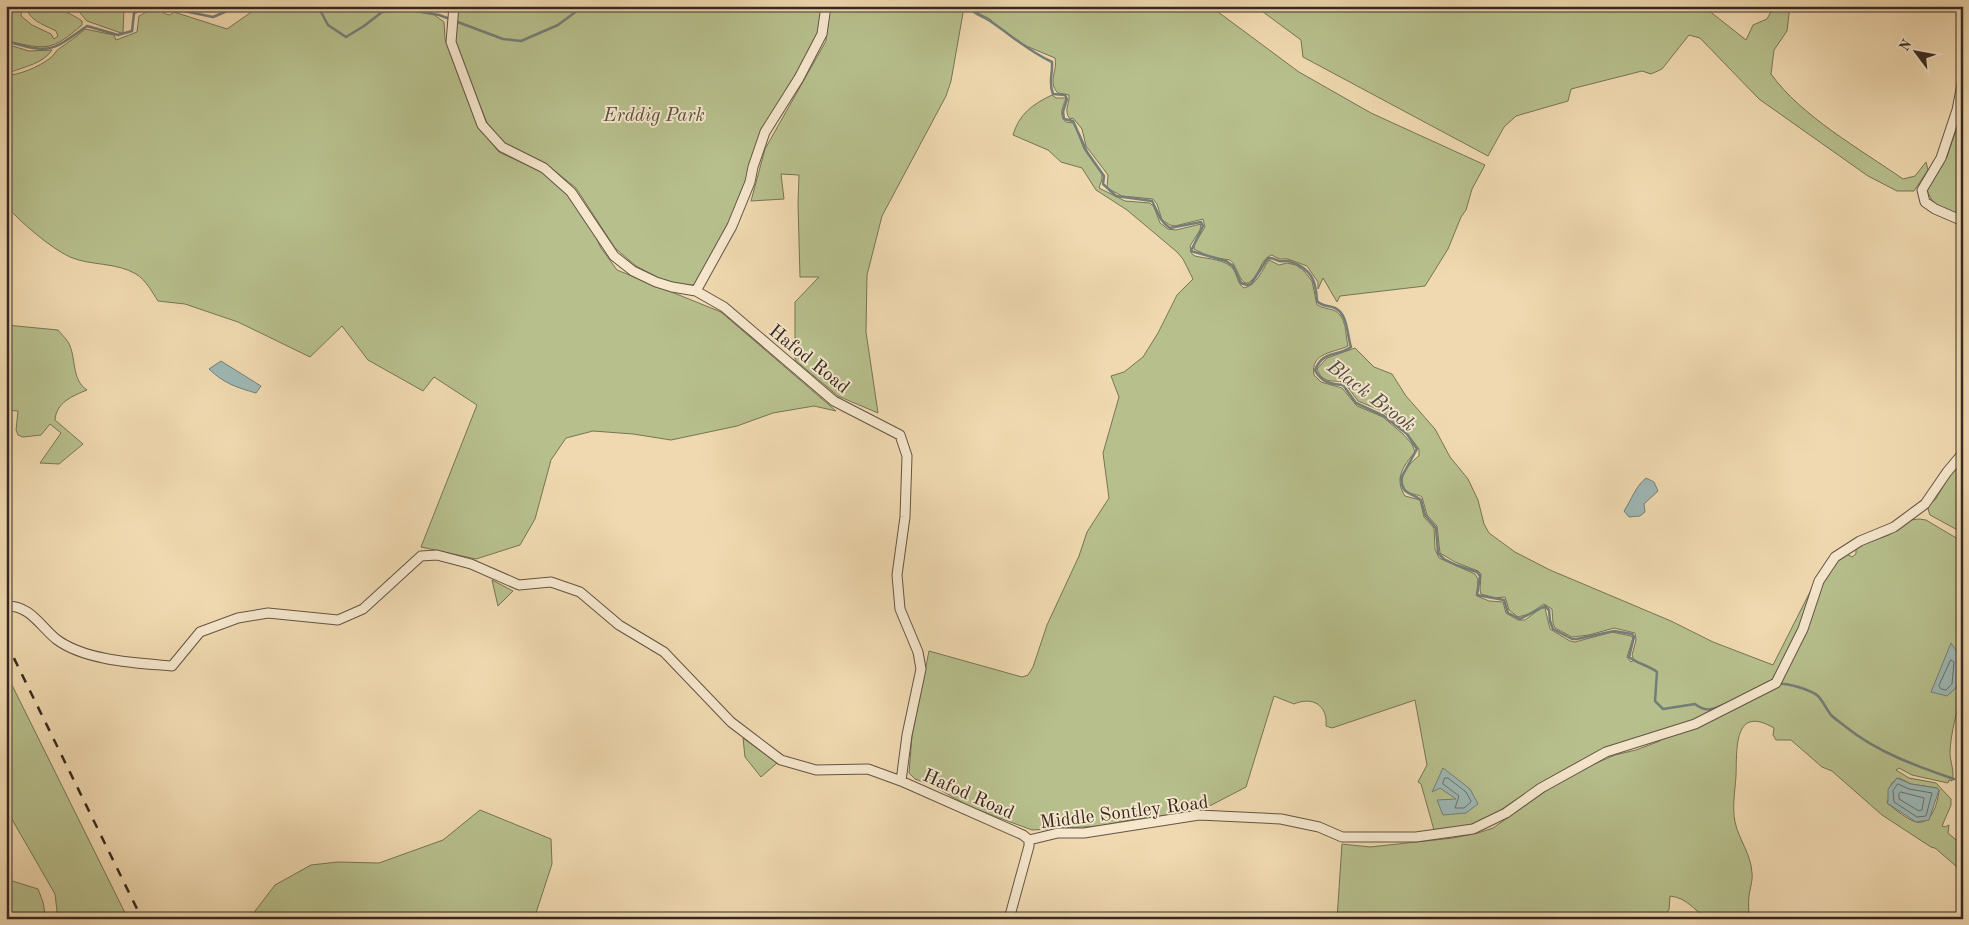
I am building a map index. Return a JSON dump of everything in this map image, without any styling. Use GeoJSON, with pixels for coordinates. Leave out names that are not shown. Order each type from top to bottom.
{"type":"FeatureCollection","features":[{"type":"Feature","properties":{"kind":"street"},"geometry":{"type":"LineString","coordinates":[[696,291],[732,226],[750,182],[753,167],[766,132],[799,78],[822,34],[826,6]]}},
{"type":"Feature","properties":{"kind":"street","name":"Hafod Road"},"geometry":{"type":"LineString","coordinates":[[454,10],[450,42],[482,125],[502,147],[544,168],[571,192],[614,256],[633,271],[672,287],[696,291],[724,307],[834,401],[900,435],[907,456],[905,517],[897,575],[900,609],[918,652],[921,670],[907,735],[901,781],[1023,835],[1029,840],[1030,846],[1009,919]]}},
{"type":"Feature","properties":{"kind":"street"},"geometry":{"type":"LineString","coordinates":[[1963,79],[1957,110],[1941,158],[1922,190],[1925,202],[1935,209],[1963,221]]}},
{"type":"Feature","properties":{"kind":"street","name":"Middle Sontley Road"},"geometry":{"type":"LineString","coordinates":[[1029,840],[1058,833],[1084,833],[1199,815],[1281,819],[1319,827],[1342,837],[1416,837],[1473,829],[1506,813],[1541,788],[1606,752],[1695,724],[1776,683],[1803,629],[1819,581],[1835,557],[1860,541],[1894,527],[1925,504],[1946,472],[1963,453]]}},
{"type":"Feature","properties":{"kind":"street"},"geometry":{"type":"LineString","coordinates":[[6,606],[16,606],[35,617],[56,639],[81,652],[126,661],[172,666],[200,632],[238,618],[268,613],[338,620],[363,609],[421,556],[437,556],[471,564],[519,585],[551,582],[580,592],[619,625],[664,652],[731,722],[781,760],[816,770],[868,769],[901,781]]}},
{"type":"Feature","properties":{"kind":"green space"},"geometry":{"type":"Polygon","coordinates":[[[6,6],[28,6],[22,9],[21,16],[32,25],[51,34],[54,39],[58,36],[56,31],[37,21],[28,12],[40,7],[48,7],[63,11],[77,18],[82,21],[82,25],[63,40],[48,46],[31,46],[8,41],[6,40],[6,6]]]}},
{"type":"Feature","properties":{"kind":"green space"},"geometry":{"type":"Polygon","coordinates":[[[74,6],[126,6],[124,9],[123,32],[121,33],[87,21],[74,6]]]}},
{"type":"Feature","properties":{"kind":"green space"},"geometry":{"type":"Polygon","coordinates":[[[260,6],[422,6],[444,22],[445,39],[479,127],[499,152],[542,172],[569,196],[617,270],[721,312],[836,411],[814,406],[773,413],[737,426],[671,440],[633,434],[593,431],[566,438],[551,460],[535,519],[520,545],[476,559],[421,547],[477,405],[434,377],[423,391],[368,360],[342,326],[310,357],[238,322],[185,304],[158,301],[146,283],[136,274],[128,270],[70,257],[36,234],[6,206],[6,75],[23,72],[40,65],[85,29],[114,35],[116,40],[137,32],[139,16],[151,10],[156,9],[170,15],[174,12],[227,29],[260,6]]]}},
{"type":"Feature","properties":{"kind":"green space","name":"Erddig Park"},"geometry":{"type":"Polygon","coordinates":[[[458,6],[960,7],[963,13],[951,81],[946,96],[882,216],[867,275],[866,332],[878,413],[838,396],[795,360],[795,302],[819,277],[800,277],[799,175],[781,174],[784,199],[751,201],[765,149],[826,41],[828,21],[762,131],[748,169],[746,184],[728,227],[694,285],[672,285],[636,266],[615,248],[576,188],[545,163],[503,145],[487,123],[455,43],[458,6]]]}},
{"type":"Feature","properties":{"kind":"green space"},"geometry":{"type":"Polygon","coordinates":[[[972,6],[1210,6],[1299,72],[1371,113],[1485,165],[1472,189],[1466,210],[1461,217],[1448,249],[1425,286],[1340,296],[1337,302],[1323,278],[1318,289],[1318,282],[1307,266],[1288,259],[1279,259],[1272,255],[1265,259],[1252,280],[1245,283],[1230,260],[1210,257],[1194,249],[1194,245],[1205,227],[1203,219],[1175,226],[1170,225],[1162,220],[1157,204],[1153,199],[1122,196],[1107,188],[1108,175],[1086,146],[1082,129],[1073,118],[1070,119],[1068,116],[1069,95],[1058,93],[1053,85],[1055,58],[1024,45],[990,19],[978,13],[972,6]]]}},
{"type":"Feature","properties":{"kind":"green space"},"geometry":{"type":"Polygon","coordinates":[[[1255,6],[1703,6],[1746,40],[1753,25],[1767,19],[1774,6],[1790,6],[1787,31],[1774,50],[1771,74],[1798,104],[1815,118],[1903,179],[1915,176],[1926,162],[1928,170],[1914,191],[1897,191],[1868,176],[1759,99],[1700,38],[1689,35],[1662,69],[1651,74],[1642,71],[1571,89],[1568,101],[1516,116],[1504,127],[1488,156],[1303,57],[1301,40],[1255,6]]]}},
{"type":"Feature","properties":{"kind":"green space"},"geometry":{"type":"Polygon","coordinates":[[[6,44],[29,51],[52,50],[39,61],[11,72],[6,68],[6,44]]]}},
{"type":"Feature","properties":{"kind":"green space"},"geometry":{"type":"Polygon","coordinates":[[[1052,95],[1056,98],[1066,98],[1062,117],[1066,122],[1074,123],[1084,149],[1102,174],[1099,188],[1125,201],[1150,203],[1154,207],[1160,223],[1168,229],[1176,230],[1201,224],[1200,230],[1190,246],[1192,254],[1231,266],[1244,288],[1256,280],[1269,260],[1279,265],[1287,263],[1296,265],[1304,271],[1312,281],[1317,305],[1338,312],[1341,316],[1345,325],[1348,346],[1324,354],[1319,358],[1314,367],[1314,375],[1321,382],[1342,388],[1357,406],[1383,417],[1412,444],[1415,452],[1401,473],[1400,484],[1405,496],[1420,500],[1424,517],[1434,528],[1435,549],[1439,558],[1475,574],[1478,579],[1477,596],[1489,601],[1503,602],[1506,613],[1518,620],[1525,620],[1541,608],[1545,608],[1550,629],[1570,641],[1575,642],[1612,632],[1631,636],[1633,638],[1627,657],[1631,662],[1634,660],[1632,655],[1636,640],[1635,633],[1614,628],[1589,635],[1572,637],[1555,628],[1552,609],[1544,604],[1529,614],[1518,617],[1509,610],[1505,597],[1495,598],[1481,594],[1481,574],[1440,553],[1437,526],[1427,515],[1422,497],[1412,494],[1403,487],[1402,482],[1405,472],[1419,456],[1419,449],[1406,432],[1382,411],[1358,401],[1344,382],[1328,380],[1322,377],[1317,369],[1327,358],[1355,348],[1374,367],[1392,374],[1406,396],[1435,429],[1450,457],[1468,479],[1478,500],[1484,524],[1489,533],[1515,552],[1550,570],[1671,621],[1713,642],[1773,665],[1813,586],[1823,584],[1832,567],[1845,553],[1852,557],[1856,554],[1856,547],[1889,535],[1911,520],[1919,519],[1926,520],[1963,542],[1963,689],[1950,746],[1952,781],[1949,780],[1948,783],[1912,775],[1899,768],[1896,770],[1909,778],[1936,783],[1951,799],[1951,805],[1942,826],[1949,825],[1948,833],[1961,844],[1963,824],[1963,872],[1935,848],[1882,815],[1832,771],[1822,767],[1791,740],[1776,740],[1773,735],[1774,728],[1761,722],[1751,722],[1744,726],[1740,733],[1737,754],[1734,816],[1751,866],[1749,919],[1711,919],[1682,899],[1670,896],[1669,910],[1658,919],[1649,916],[1646,919],[1337,919],[1342,844],[1370,847],[1453,838],[1493,828],[1556,784],[1587,767],[1615,755],[1660,741],[1658,732],[1604,749],[1532,789],[1496,813],[1470,825],[1434,830],[1421,784],[1418,782],[1427,765],[1415,700],[1332,728],[1326,726],[1324,713],[1318,704],[1307,701],[1294,704],[1274,696],[1246,787],[1200,811],[1100,826],[1032,830],[970,807],[932,785],[915,779],[909,773],[912,736],[929,651],[1022,677],[1028,675],[1033,667],[1047,625],[1079,556],[1087,532],[1109,498],[1103,453],[1119,397],[1111,376],[1124,372],[1143,357],[1158,333],[1177,295],[1193,279],[1183,259],[1177,252],[1127,210],[1096,190],[1082,168],[1061,162],[1048,150],[1013,135],[1023,115],[1045,98],[1052,95]],[[1899,778],[1895,780],[1892,783],[1887,803],[1909,819],[1922,822],[1927,820],[1933,812],[1939,790],[1937,788],[1911,784],[1899,778]]]}},
{"type":"Feature","properties":{"kind":"green space"},"geometry":{"type":"Polygon","coordinates":[[[1963,109],[1963,216],[1941,208],[1933,201],[1927,190],[1947,157],[1963,109]]]}},
{"type":"Feature","properties":{"kind":"green space"},"geometry":{"type":"Polygon","coordinates":[[[6,325],[58,330],[69,344],[77,376],[82,386],[87,390],[66,401],[56,414],[55,420],[83,444],[59,464],[40,463],[61,433],[50,424],[41,435],[23,437],[18,435],[16,430],[18,411],[6,410],[6,325]]]}},
{"type":"Feature","properties":{"kind":"green space"},"geometry":{"type":"Polygon","coordinates":[[[1963,458],[1963,533],[1930,515],[1928,509],[1930,502],[1935,500],[1955,467],[1963,458]]]}},
{"type":"Feature","properties":{"kind":"green space"},"geometry":{"type":"Polygon","coordinates":[[[492,580],[513,591],[498,606],[492,580]]]}},
{"type":"Feature","properties":{"kind":"green space"},"geometry":{"type":"Polygon","coordinates":[[[6,673],[128,919],[54,919],[57,911],[55,894],[6,809],[6,673]]]}},
{"type":"Feature","properties":{"kind":"green space"},"geometry":{"type":"Polygon","coordinates":[[[743,738],[777,763],[761,777],[745,757],[743,738]]]}},
{"type":"Feature","properties":{"kind":"green space"},"geometry":{"type":"Polygon","coordinates":[[[480,810],[551,839],[552,864],[534,919],[249,919],[275,885],[311,865],[338,862],[379,863],[443,840],[480,810]]]}},
{"type":"Feature","properties":{"kind":"green space"},"geometry":{"type":"Polygon","coordinates":[[[6,879],[38,889],[46,919],[6,919],[6,879]]]}},
{"type":"Feature","properties":{"kind":"water"},"geometry":{"type":"Polygon","coordinates":[[[221,361],[261,386],[256,393],[231,384],[209,369],[221,361]]]}},
{"type":"Feature","properties":{"kind":"water"},"geometry":{"type":"Polygon","coordinates":[[[1646,478],[1654,482],[1658,491],[1644,504],[1645,512],[1640,516],[1629,517],[1624,511],[1636,489],[1646,478]]]}},
{"type":"Feature","properties":{"kind":"water"},"geometry":{"type":"Polygon","coordinates":[[[1951,643],[1960,656],[1957,687],[1947,696],[1931,692],[1951,643]]]}},
{"type":"Feature","properties":{"kind":"water"},"geometry":{"type":"Polygon","coordinates":[[[1443,768],[1470,789],[1478,804],[1466,813],[1443,815],[1437,800],[1456,799],[1440,788],[1432,792],[1443,768]]]}},
{"type":"Feature","properties":{"kind":"water"},"geometry":{"type":"Polygon","coordinates":[[[1897,778],[1911,784],[1937,788],[1939,790],[1929,820],[1916,822],[1887,803],[1888,789],[1897,778]]]}},
{"type":"Feature","properties":{"kind":"waterway"},"geometry":{"type":"LineString","coordinates":[[6,41],[32,48],[49,48],[57,46],[87,26],[118,35],[132,31],[134,13],[149,6]]}},
{"type":"Feature","properties":{"kind":"waterway"},"geometry":{"type":"LineString","coordinates":[[160,6],[213,17],[239,6]]}},
{"type":"Feature","properties":{"kind":"waterway"},"geometry":{"type":"LineString","coordinates":[[314,6],[321,12],[328,25],[346,37],[382,12],[410,10],[450,19]]}},
{"type":"Feature","properties":{"kind":"waterway"},"geometry":{"type":"LineString","coordinates":[[455,21],[503,39],[521,41],[558,25],[578,10],[592,6]]}},
{"type":"Feature","properties":{"kind":"waterway","name":"Black Brook"},"geometry":{"type":"LineString","coordinates":[[967,6],[1027,48],[1052,62],[1051,82],[1053,94],[1065,95],[1067,99],[1063,112],[1064,119],[1073,121],[1087,152],[1104,176],[1103,184],[1116,196],[1152,201],[1161,219],[1170,228],[1201,222],[1203,226],[1191,251],[1226,261],[1233,266],[1241,283],[1251,284],[1268,258],[1290,261],[1308,272],[1314,282],[1317,301],[1323,305],[1335,308],[1345,320],[1351,347],[1327,356],[1319,363],[1315,370],[1326,382],[1343,385],[1356,403],[1384,416],[1407,434],[1417,449],[1401,478],[1403,488],[1421,500],[1425,515],[1436,528],[1438,553],[1444,559],[1477,572],[1480,576],[1477,595],[1504,600],[1508,613],[1520,619],[1545,606],[1549,610],[1553,629],[1572,639],[1614,631],[1632,634],[1634,637],[1629,657],[1657,672],[1655,701],[1663,709],[1695,704],[1709,709],[1723,705]]}},
{"type":"Feature","properties":{"kind":"waterway","name":"Black Brook"},"geometry":{"type":"LineString","coordinates":[[1777,684],[1792,685],[1815,694],[1820,698],[1829,713],[1871,744],[1911,763],[1954,779]]}},
{"type":"Feature","properties":{"kind":"railway"},"geometry":{"type":"LineString","coordinates":[[6,642],[142,919]]}}]}
